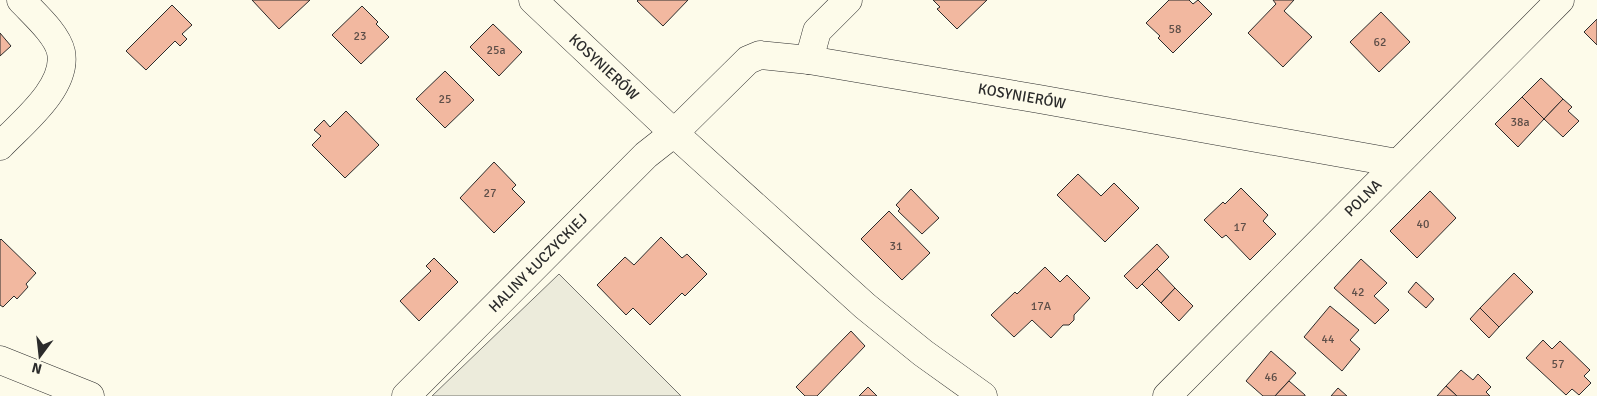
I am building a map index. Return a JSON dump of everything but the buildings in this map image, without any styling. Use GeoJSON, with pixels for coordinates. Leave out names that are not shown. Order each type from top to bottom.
{"type":"FeatureCollection","features":[{"type":"Feature","properties":{"kind":"street"},"geometry":{"type":"LineString","coordinates":[[0,146],[43,101],[53,88],[60,73],[61,52],[50,32],[21,0]]}},
{"type":"Feature","properties":{"kind":"street","name":"KOSYNIERÓW"},"geometry":{"type":"LineString","coordinates":[[534,0],[674,133],[865,306],[983,396]]}},
{"type":"Feature","properties":{"kind":"street"},"geometry":{"type":"LineString","coordinates":[[809,60],[817,31],[848,0]]}},
{"type":"Feature","properties":{"kind":"street","name":"POLNA"},"geometry":{"type":"LineString","coordinates":[[1167,396],[1560,0]]}},
{"type":"Feature","properties":{"kind":"street","name":"KOSYNIERÓW"},"geometry":{"type":"LineString","coordinates":[[674,133],[748,60],[760,55],[809,60],[1397,163]]}},
{"type":"Feature","properties":{"kind":"street","name":"HALINY ŁUCZYCKIEJ"},"geometry":{"type":"LineString","coordinates":[[406,396],[646,154],[674,133]]}},
{"type":"Feature","properties":{"kind":"street"},"geometry":{"type":"LineString","coordinates":[[0,360],[90,396]]}},
{"type":"Feature","properties":{"kind":"shaded area"},"geometry":{"type":"Polygon","coordinates":[[[559,274],[681,396],[432,396],[559,274]]]}}]}
